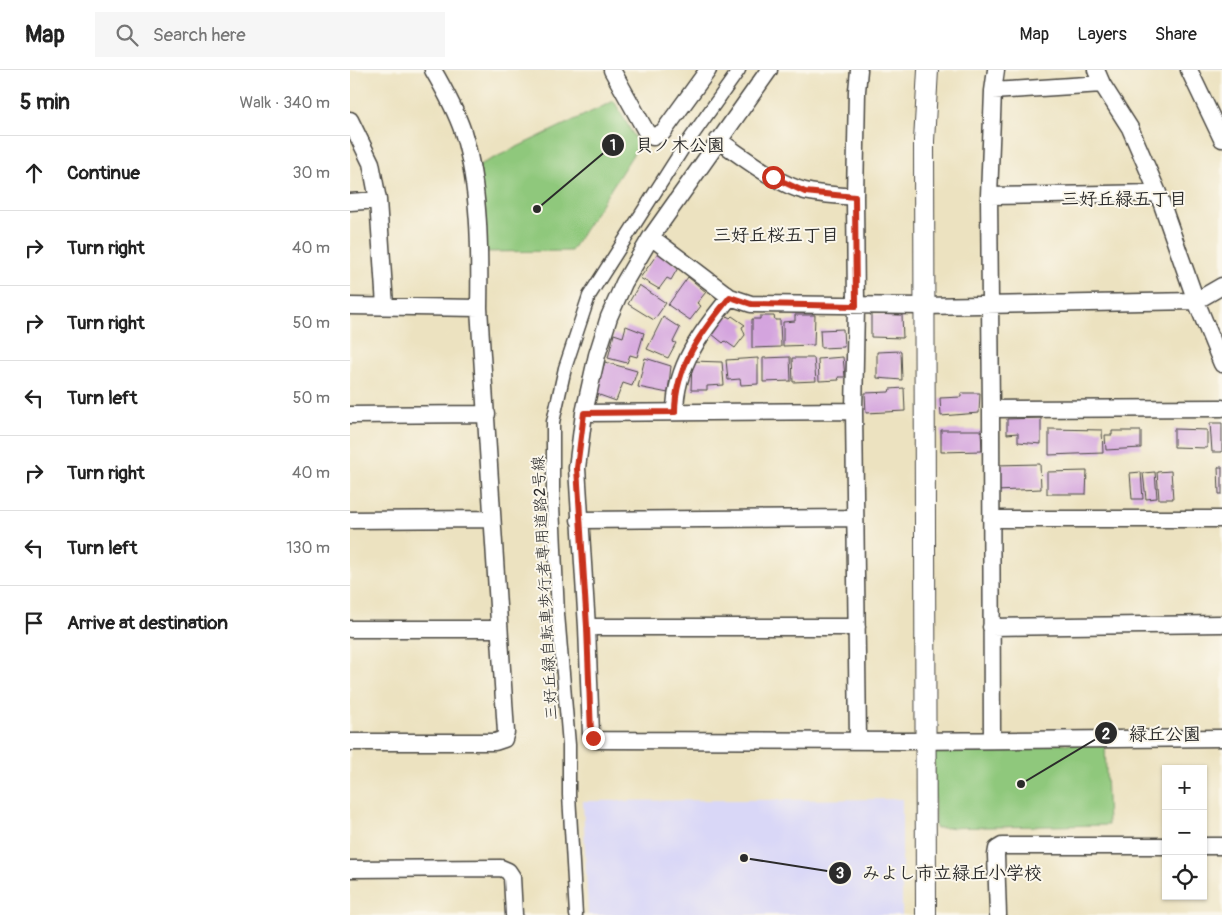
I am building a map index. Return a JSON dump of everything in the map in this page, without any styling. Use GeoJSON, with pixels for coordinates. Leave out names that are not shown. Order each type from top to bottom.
{"type":"FeatureCollection","features":[{"type":"Feature","properties":{"kind":"street"},"geometry":{"type":"LineString","coordinates":[[350,742],[495,742],[504,739],[506,732],[479,308],[480,267],[475,196],[470,159],[462,131],[450,101],[433,70]]}},
{"type":"Feature","properties":{"kind":"street"},"geometry":{"type":"LineString","coordinates":[[612,70],[647,133],[653,137],[663,132],[708,70]]}},
{"type":"Feature","properties":{"kind":"street","name":"三好丘緑自転車歩行者専用道路2号線"},"geometry":{"type":"LineString","coordinates":[[576,915],[569,795],[569,744],[558,614],[553,505],[553,422],[565,368],[589,296],[682,150],[739,70]]}},
{"type":"Feature","properties":{"kind":"street"},"geometry":{"type":"LineString","coordinates":[[769,70],[651,237],[624,283],[609,317],[597,355],[584,413],[577,462],[579,520],[587,627],[591,734],[593,738],[597,740],[1222,738]]}},
{"type":"Feature","properties":{"kind":"street"},"geometry":{"type":"LineString","coordinates":[[858,70],[855,197],[856,306],[854,411],[858,740]]}},
{"type":"Feature","properties":{"kind":"street"},"geometry":{"type":"LineString","coordinates":[[926,915],[924,141],[928,70]]}},
{"type":"Feature","properties":{"kind":"street"},"geometry":{"type":"LineString","coordinates":[[992,739],[992,409],[989,196],[993,91],[996,70]]}},
{"type":"Feature","properties":{"kind":"street"},"geometry":{"type":"LineString","coordinates":[[1189,70],[1222,139]]}},
{"type":"Feature","properties":{"kind":"street"},"geometry":{"type":"LineString","coordinates":[[993,91],[1099,77],[1130,128],[1158,193],[1196,301],[1222,364]]}},
{"type":"Feature","properties":{"kind":"street"},"geometry":{"type":"LineString","coordinates":[[350,120],[371,163],[378,200],[385,306]]}},
{"type":"Feature","properties":{"kind":"street"},"geometry":{"type":"LineString","coordinates":[[718,140],[773,177],[794,188],[805,192],[855,197]]}},
{"type":"Feature","properties":{"kind":"street"},"geometry":{"type":"LineString","coordinates":[[989,196],[1158,193]]}},
{"type":"Feature","properties":{"kind":"street"},"geometry":{"type":"LineString","coordinates":[[350,202],[378,200]]}},
{"type":"Feature","properties":{"kind":"street"},"geometry":{"type":"LineString","coordinates":[[651,237],[730,297],[751,304],[924,306],[990,303],[1196,301],[1222,286]]}},
{"type":"Feature","properties":{"kind":"street"},"geometry":{"type":"LineString","coordinates":[[675,412],[675,396],[684,364],[704,328],[730,297]]}},
{"type":"Feature","properties":{"kind":"street"},"geometry":{"type":"LineString","coordinates":[[350,306],[479,308]]}},
{"type":"Feature","properties":{"kind":"street"},"geometry":{"type":"LineString","coordinates":[[992,409],[1222,408]]}},
{"type":"Feature","properties":{"kind":"street"},"geometry":{"type":"LineString","coordinates":[[584,413],[854,411]]}},
{"type":"Feature","properties":{"kind":"street"},"geometry":{"type":"LineString","coordinates":[[350,415],[486,414]]}},
{"type":"Feature","properties":{"kind":"street"},"geometry":{"type":"LineString","coordinates":[[579,520],[855,518]]}},
{"type":"Feature","properties":{"kind":"street"},"geometry":{"type":"LineString","coordinates":[[350,520],[492,519]]}},
{"type":"Feature","properties":{"kind":"street"},"geometry":{"type":"LineString","coordinates":[[991,519],[1222,519]]}},
{"type":"Feature","properties":{"kind":"street"},"geometry":{"type":"LineString","coordinates":[[991,626],[1222,624]]}},
{"type":"Feature","properties":{"kind":"street"},"geometry":{"type":"LineString","coordinates":[[587,627],[857,627]]}},
{"type":"Feature","properties":{"kind":"street"},"geometry":{"type":"LineString","coordinates":[[350,629],[498,629]]}},
{"type":"Feature","properties":{"kind":"street"},"geometry":{"type":"LineString","coordinates":[[998,915],[996,855],[997,849],[1002,846],[1162,846]]}},
{"type":"Feature","properties":{"kind":"street"},"geometry":{"type":"LineString","coordinates":[[1207,846],[1222,846]]}},
{"type":"Feature","properties":{"kind":"street"},"geometry":{"type":"LineString","coordinates":[[350,869],[502,868],[508,871],[512,877],[514,915]]}},
{"type":"Feature","properties":{"kind":"shaded area"},"geometry":{"type":"Polygon","coordinates":[[[902,799],[902,915],[588,915],[583,801],[902,799]]]}},
{"type":"Feature","properties":{"kind":"green space"},"geometry":{"type":"Polygon","coordinates":[[[614,101],[639,145],[571,251],[478,252],[475,167],[614,101]]]}},
{"type":"Feature","properties":{"kind":"green space"},"geometry":{"type":"Polygon","coordinates":[[[934,743],[1105,744],[1108,825],[935,828],[934,743]]]}},
{"type":"Feature","properties":{"kind":"building"},"geometry":{"type":"Polygon","coordinates":[[[658,253],[679,266],[671,280],[667,278],[659,289],[640,278],[658,253]]]}},
{"type":"Feature","properties":{"kind":"building"},"geometry":{"type":"Polygon","coordinates":[[[688,277],[706,292],[697,303],[701,306],[690,320],[668,305],[688,277]]]}},
{"type":"Feature","properties":{"kind":"building"},"geometry":{"type":"Polygon","coordinates":[[[639,285],[666,303],[654,320],[628,304],[639,285]]]}},
{"type":"Feature","properties":{"kind":"building"},"geometry":{"type":"Polygon","coordinates":[[[871,314],[902,315],[903,338],[871,337],[871,314]]]}},
{"type":"Feature","properties":{"kind":"building"},"geometry":{"type":"Polygon","coordinates":[[[725,315],[730,318],[732,316],[745,325],[742,327],[745,335],[735,348],[725,341],[723,343],[712,334],[725,315]]]}},
{"type":"Feature","properties":{"kind":"building"},"geometry":{"type":"Polygon","coordinates":[[[795,315],[815,315],[814,345],[783,346],[783,322],[795,321],[795,315]]]}},
{"type":"Feature","properties":{"kind":"building"},"geometry":{"type":"Polygon","coordinates":[[[760,316],[774,316],[775,320],[780,320],[781,347],[752,348],[752,319],[760,319],[760,316]]]}},
{"type":"Feature","properties":{"kind":"building"},"geometry":{"type":"Polygon","coordinates":[[[663,317],[680,328],[673,342],[676,343],[668,358],[647,349],[663,317]]]}},
{"type":"Feature","properties":{"kind":"building"},"geometry":{"type":"Polygon","coordinates":[[[626,326],[644,333],[637,357],[630,355],[627,363],[608,358],[614,334],[623,337],[626,326]]]}},
{"type":"Feature","properties":{"kind":"building"},"geometry":{"type":"Polygon","coordinates":[[[843,329],[844,347],[821,348],[820,330],[843,329]]]}},
{"type":"Feature","properties":{"kind":"building"},"geometry":{"type":"Polygon","coordinates":[[[901,351],[902,380],[877,378],[877,352],[901,351]]]}},
{"type":"Feature","properties":{"kind":"building"},"geometry":{"type":"Polygon","coordinates":[[[790,357],[791,381],[763,382],[763,358],[790,357]]]}},
{"type":"Feature","properties":{"kind":"building"},"geometry":{"type":"Polygon","coordinates":[[[843,357],[845,377],[838,377],[839,380],[819,381],[818,359],[843,357]]]}},
{"type":"Feature","properties":{"kind":"building"},"geometry":{"type":"Polygon","coordinates":[[[645,358],[671,366],[668,393],[638,387],[645,358]]]}},
{"type":"Feature","properties":{"kind":"building"},"geometry":{"type":"Polygon","coordinates":[[[758,358],[758,384],[741,385],[740,379],[728,380],[726,360],[758,358]]]}},
{"type":"Feature","properties":{"kind":"building"},"geometry":{"type":"Polygon","coordinates":[[[792,358],[814,358],[816,381],[793,382],[792,358]]]}},
{"type":"Feature","properties":{"kind":"building"},"geometry":{"type":"Polygon","coordinates":[[[692,361],[722,362],[724,385],[707,386],[707,390],[691,390],[692,361]]]}},
{"type":"Feature","properties":{"kind":"building"},"geometry":{"type":"Polygon","coordinates":[[[605,362],[637,371],[632,386],[623,383],[616,401],[594,393],[605,362]]]}},
{"type":"Feature","properties":{"kind":"building"},"geometry":{"type":"Polygon","coordinates":[[[904,388],[905,411],[866,413],[865,393],[889,392],[890,389],[904,388]]]}},
{"type":"Feature","properties":{"kind":"building"},"geometry":{"type":"Polygon","coordinates":[[[961,393],[980,393],[979,413],[941,416],[940,398],[961,397],[961,393]]]}},
{"type":"Feature","properties":{"kind":"building"},"geometry":{"type":"Polygon","coordinates":[[[1041,418],[1041,444],[1018,442],[1018,433],[1007,434],[1007,419],[1041,418]]]}},
{"type":"Feature","properties":{"kind":"building"},"geometry":{"type":"Polygon","coordinates":[[[1210,423],[1222,423],[1222,452],[1212,452],[1210,423]]]}},
{"type":"Feature","properties":{"kind":"building"},"geometry":{"type":"Polygon","coordinates":[[[1049,429],[1102,430],[1103,453],[1049,455],[1049,429]]]}},
{"type":"Feature","properties":{"kind":"building"},"geometry":{"type":"Polygon","coordinates":[[[1174,429],[1207,430],[1207,448],[1174,447],[1174,429]]]}},
{"type":"Feature","properties":{"kind":"building"},"geometry":{"type":"Polygon","coordinates":[[[941,430],[981,430],[982,451],[941,452],[941,430]]]}},
{"type":"Feature","properties":{"kind":"building"},"geometry":{"type":"Polygon","coordinates":[[[1112,431],[1141,431],[1141,448],[1106,450],[1105,435],[1112,435],[1112,431]]]}},
{"type":"Feature","properties":{"kind":"building"},"geometry":{"type":"Polygon","coordinates":[[[1040,464],[1041,489],[996,491],[995,465],[1040,464]]]}},
{"type":"Feature","properties":{"kind":"building"},"geometry":{"type":"Polygon","coordinates":[[[1218,467],[1222,467],[1222,494],[1219,494],[1218,467]]]}},
{"type":"Feature","properties":{"kind":"building"},"geometry":{"type":"Polygon","coordinates":[[[1087,471],[1086,494],[1047,494],[1047,472],[1087,471]]]}},
{"type":"Feature","properties":{"kind":"building"},"geometry":{"type":"Polygon","coordinates":[[[1171,471],[1173,499],[1159,499],[1157,472],[1171,471]]]}},
{"type":"Feature","properties":{"kind":"building"},"geometry":{"type":"Polygon","coordinates":[[[1141,472],[1143,499],[1132,499],[1130,473],[1141,472]]]}},
{"type":"Feature","properties":{"kind":"building"},"geometry":{"type":"Polygon","coordinates":[[[1155,472],[1157,498],[1146,499],[1143,473],[1155,472]]]}},
{"type":"Feature","properties":{"kind":"place","name":"貝ノ木公園"},"geometry":{"type":"Point","coordinates":[537,209]}},
{"type":"Feature","properties":{"kind":"place","name":"緑丘公園"},"geometry":{"type":"Point","coordinates":[1021,784]}},
{"type":"Feature","properties":{"kind":"place","name":"みよし市立緑丘小学校"},"geometry":{"type":"Point","coordinates":[744,858]}},
{"type":"Feature","properties":{"kind":"district","name":"三好丘緑五丁目"},"geometry":{"type":"Point","coordinates":[1124,199]}},
{"type":"Feature","properties":{"kind":"district","name":"三好丘桜五丁目"},"geometry":{"type":"Point","coordinates":[776,235]}},
{"type":"Feature","properties":{"kind":"route"},"geometry":{"type":"LineString","coordinates":[[593,738],[591,734],[587,627],[577,468],[584,413],[675,412],[675,396],[684,364],[704,328],[730,297],[751,304],[856,306],[855,197],[805,192],[773,177]]}}]}
